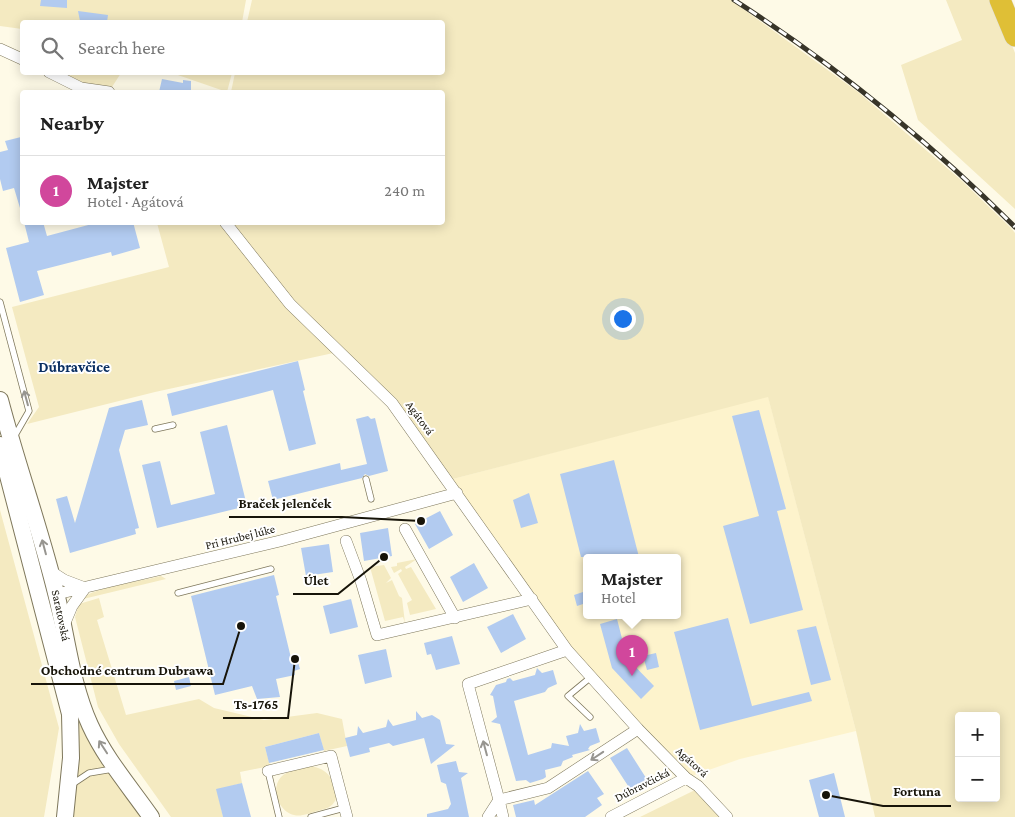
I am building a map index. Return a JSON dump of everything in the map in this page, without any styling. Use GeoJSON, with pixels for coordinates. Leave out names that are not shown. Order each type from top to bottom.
{"type":"FeatureCollection","features":[{"type":"Feature","properties":{"kind":"highway"},"geometry":{"type":"LineString","coordinates":[[1000,0],[1015,36]]}},
{"type":"Feature","properties":{"kind":"main road","name":"Saratovská"},"geometry":{"type":"LineString","coordinates":[[0,400],[6,443],[37,582],[70,714],[72,736],[65,817]]}},
{"type":"Feature","properties":{"kind":"main road","name":"Saratovská"},"geometry":{"type":"LineString","coordinates":[[6,443],[57,594],[73,676],[90,726],[117,769],[151,817]]}},
{"type":"Feature","properties":{"kind":"main road"},"geometry":{"type":"LineString","coordinates":[[37,582],[57,594],[43,607]]}},
{"type":"Feature","properties":{"kind":"street"},"geometry":{"type":"LineString","coordinates":[[0,49],[20,58]]}},
{"type":"Feature","properties":{"kind":"street"},"geometry":{"type":"LineString","coordinates":[[55,75],[81,88],[95,90]]}},
{"type":"Feature","properties":{"kind":"street","name":"Agátová"},"geometry":{"type":"LineString","coordinates":[[227,225],[290,304],[392,403],[567,650],[638,729],[686,778],[698,786],[727,817]]}},
{"type":"Feature","properties":{"kind":"street","name":"Pri Hrubej lúke"},"geometry":{"type":"LineString","coordinates":[[57,594],[280,541],[456,493]]}},
{"type":"Feature","properties":{"kind":"street"},"geometry":{"type":"LineString","coordinates":[[405,529],[455,618]]}},
{"type":"Feature","properties":{"kind":"street"},"geometry":{"type":"LineString","coordinates":[[346,541],[361,581],[377,635],[532,599]]}},
{"type":"Feature","properties":{"kind":"street"},"geometry":{"type":"LineString","coordinates":[[50,571],[64,580],[85,588],[72,606],[63,627]]}},
{"type":"Feature","properties":{"kind":"street"},"geometry":{"type":"LineString","coordinates":[[503,817],[468,684],[567,650]]}},
{"type":"Feature","properties":{"kind":"street"},"geometry":{"type":"LineString","coordinates":[[488,817],[499,800],[548,788],[638,729]]}},
{"type":"Feature","properties":{"kind":"street"},"geometry":{"type":"LineString","coordinates":[[268,770],[331,756],[346,812]]}},
{"type":"Feature","properties":{"kind":"street","name":"Dúbravčická"},"geometry":{"type":"LineString","coordinates":[[611,817],[686,778]]}},
{"type":"Feature","properties":{"kind":"lane"},"geometry":{"type":"LineString","coordinates":[[0,302],[29,411],[24,422],[6,443]]}},
{"type":"Feature","properties":{"kind":"lane"},"geometry":{"type":"LineString","coordinates":[[155,429],[173,425]]}},
{"type":"Feature","properties":{"kind":"lane"},"geometry":{"type":"LineString","coordinates":[[366,479],[371,499]]}},
{"type":"Feature","properties":{"kind":"lane"},"geometry":{"type":"LineString","coordinates":[[178,593],[270,569]]}},
{"type":"Feature","properties":{"kind":"lane"},"geometry":{"type":"LineString","coordinates":[[590,718],[568,696],[591,677]]}},
{"type":"Feature","properties":{"kind":"lane"},"geometry":{"type":"LineString","coordinates":[[68,788],[89,772],[117,769]]}},
{"type":"Feature","properties":{"kind":"lane"},"geometry":{"type":"LineString","coordinates":[[268,770],[280,817]]}},
{"type":"Feature","properties":{"kind":"lane"},"geometry":{"type":"LineString","coordinates":[[311,817],[346,812]]}},
{"type":"Feature","properties":{"kind":"shaded area"},"geometry":{"type":"Polygon","coordinates":[[[0,0],[246,0],[242,20],[20,20],[20,29],[0,26],[0,0]]]}},
{"type":"Feature","properties":{"kind":"shaded area"},"geometry":{"type":"Polygon","coordinates":[[[252,0],[731,0],[858,92],[961,180],[1015,233],[1015,817],[875,817],[856,731],[768,397],[449,480],[392,403],[338,352],[155,392],[27,424],[39,407],[12,307],[169,267],[158,225],[445,225],[445,90],[231,90],[235,75],[445,75],[445,20],[247,20],[252,0]]]}},
{"type":"Feature","properties":{"kind":"shaded area"},"geometry":{"type":"Polygon","coordinates":[[[946,0],[994,0],[1015,53],[1015,209],[918,120],[901,65],[962,40],[946,0]]]}},
{"type":"Feature","properties":{"kind":"shaded area"},"geometry":{"type":"Polygon","coordinates":[[[55,75],[120,75],[112,87],[108,90],[99,90],[55,75]]]}},
{"type":"Feature","properties":{"kind":"shaded area"},"geometry":{"type":"Polygon","coordinates":[[[178,75],[231,75],[228,90],[221,90],[178,75]]]}},
{"type":"Feature","properties":{"kind":"shaded area"},"geometry":{"type":"Polygon","coordinates":[[[768,396],[856,731],[740,759],[686,778],[568,650],[449,480],[768,396]]]}},
{"type":"Feature","properties":{"kind":"shaded area"},"geometry":{"type":"Polygon","coordinates":[[[0,510],[59,728],[44,817],[0,817],[0,510]]]}},
{"type":"Feature","properties":{"kind":"shaded area"},"geometry":{"type":"Polygon","coordinates":[[[417,559],[405,567],[406,569],[411,567],[436,609],[410,615],[407,603],[412,600],[398,574],[402,571],[401,569],[394,573],[391,567],[397,566],[397,563],[417,559]]]}},
{"type":"Feature","properties":{"kind":"shaded area"},"geometry":{"type":"Polygon","coordinates":[[[384,565],[391,578],[386,583],[392,580],[399,596],[402,598],[405,623],[403,617],[385,621],[370,567],[384,565]]]}},
{"type":"Feature","properties":{"kind":"shaded area"},"geometry":{"type":"Polygon","coordinates":[[[161,576],[166,579],[79,600],[96,591],[161,576]]]}},
{"type":"Feature","properties":{"kind":"shaded area"},"geometry":{"type":"Polygon","coordinates":[[[99,598],[104,617],[97,620],[126,715],[199,699],[214,708],[264,720],[317,713],[342,719],[347,746],[324,751],[319,733],[265,747],[270,766],[240,772],[242,783],[217,790],[223,817],[171,817],[119,744],[98,707],[75,617],[79,604],[99,598]]]}},
{"type":"Feature","properties":{"kind":"shaded area"},"geometry":{"type":"Polygon","coordinates":[[[79,712],[151,817],[65,817],[71,758],[79,712]]]}},
{"type":"Feature","properties":{"kind":"shaded area"},"geometry":{"type":"Polygon","coordinates":[[[310,766],[322,770],[330,777],[335,787],[336,799],[323,810],[300,816],[294,815],[280,805],[276,788],[281,777],[287,773],[310,766]]]}},
{"type":"Feature","properties":{"kind":"shaded area"},"geometry":{"type":"Polygon","coordinates":[[[695,790],[719,817],[640,817],[695,790]]]}},
{"type":"Feature","properties":{"kind":"building"},"geometry":{"type":"Polygon","coordinates":[[[41,0],[67,0],[67,8],[40,6],[41,0]]]}},
{"type":"Feature","properties":{"kind":"building"},"geometry":{"type":"Polygon","coordinates":[[[78,11],[108,15],[107,20],[80,20],[78,11]]]}},
{"type":"Feature","properties":{"kind":"building"},"geometry":{"type":"Polygon","coordinates":[[[162,79],[183,83],[183,80],[191,81],[191,90],[159,90],[162,79]]]}},
{"type":"Feature","properties":{"kind":"building"},"geometry":{"type":"Polygon","coordinates":[[[20,137],[20,208],[14,188],[3,191],[0,179],[0,152],[8,150],[5,141],[20,137]]]}},
{"type":"Feature","properties":{"kind":"building"},"geometry":{"type":"Polygon","coordinates":[[[25,225],[44,225],[47,236],[88,225],[134,225],[140,248],[112,256],[111,252],[37,271],[44,295],[20,302],[6,248],[29,242],[25,225]]]}},
{"type":"Feature","properties":{"kind":"building"},"geometry":{"type":"Polygon","coordinates":[[[298,361],[316,444],[289,451],[273,390],[172,416],[167,394],[298,361]]]}},
{"type":"Feature","properties":{"kind":"building"},"geometry":{"type":"Polygon","coordinates":[[[142,400],[148,425],[125,430],[119,450],[139,528],[135,529],[136,534],[70,553],[56,499],[67,496],[75,523],[109,408],[142,400]]]}},
{"type":"Feature","properties":{"kind":"building"},"geometry":{"type":"Polygon","coordinates":[[[759,410],[786,509],[777,511],[803,610],[750,624],[723,526],[759,516],[732,416],[759,410]]]}},
{"type":"Feature","properties":{"kind":"building"},"geometry":{"type":"Polygon","coordinates":[[[368,416],[371,419],[375,418],[388,471],[369,476],[365,474],[362,478],[273,500],[268,481],[340,463],[341,470],[367,464],[356,419],[368,416]]]}},
{"type":"Feature","properties":{"kind":"building"},"geometry":{"type":"Polygon","coordinates":[[[227,425],[247,506],[157,528],[142,465],[160,461],[171,505],[215,494],[200,432],[227,425]]]}},
{"type":"Feature","properties":{"kind":"building"},"geometry":{"type":"Polygon","coordinates":[[[614,460],[638,554],[583,554],[583,557],[581,557],[560,474],[614,460]]]}},
{"type":"Feature","properties":{"kind":"building"},"geometry":{"type":"Polygon","coordinates":[[[529,493],[538,523],[521,528],[513,500],[529,493]]]}},
{"type":"Feature","properties":{"kind":"building"},"geometry":{"type":"Polygon","coordinates":[[[440,511],[453,535],[429,549],[415,524],[440,511]]]}},
{"type":"Feature","properties":{"kind":"building"},"geometry":{"type":"Polygon","coordinates":[[[388,528],[392,556],[364,561],[360,533],[388,528]]]}},
{"type":"Feature","properties":{"kind":"building"},"geometry":{"type":"Polygon","coordinates":[[[329,544],[333,572],[306,576],[301,548],[329,544]]]}},
{"type":"Feature","properties":{"kind":"building"},"geometry":{"type":"Polygon","coordinates":[[[474,563],[488,588],[463,602],[450,577],[474,563]]]}},
{"type":"Feature","properties":{"kind":"building"},"geometry":{"type":"Polygon","coordinates":[[[274,575],[279,595],[276,596],[291,658],[296,656],[300,669],[294,671],[295,675],[276,679],[280,697],[257,699],[252,686],[215,695],[191,596],[274,575]]]}},
{"type":"Feature","properties":{"kind":"building"},"geometry":{"type":"Polygon","coordinates":[[[583,592],[583,604],[577,606],[574,595],[583,592]]]}},
{"type":"Feature","properties":{"kind":"building"},"geometry":{"type":"Polygon","coordinates":[[[351,599],[358,627],[330,634],[323,606],[351,599]]]}},
{"type":"Feature","properties":{"kind":"building"},"geometry":{"type":"Polygon","coordinates":[[[513,614],[526,639],[501,653],[487,627],[513,614]]]}},
{"type":"Feature","properties":{"kind":"building"},"geometry":{"type":"Polygon","coordinates":[[[728,618],[752,706],[809,692],[812,701],[700,730],[674,632],[728,618]]]}},
{"type":"Feature","properties":{"kind":"building"},"geometry":{"type":"Polygon","coordinates":[[[617,619],[627,658],[654,686],[641,699],[612,668],[600,624],[617,619]]]}},
{"type":"Feature","properties":{"kind":"building"},"geometry":{"type":"Polygon","coordinates":[[[816,626],[831,680],[811,685],[797,630],[816,626]]]}},
{"type":"Feature","properties":{"kind":"building"},"geometry":{"type":"Polygon","coordinates":[[[452,636],[460,664],[436,670],[431,654],[427,655],[424,643],[452,636]]]}},
{"type":"Feature","properties":{"kind":"building"},"geometry":{"type":"Polygon","coordinates":[[[386,649],[392,677],[365,684],[358,655],[386,649]]]}},
{"type":"Feature","properties":{"kind":"building"},"geometry":{"type":"Polygon","coordinates":[[[656,653],[659,667],[647,670],[643,656],[656,653]]]}},
{"type":"Feature","properties":{"kind":"building"},"geometry":{"type":"Polygon","coordinates":[[[537,668],[542,673],[553,670],[557,684],[548,688],[545,692],[514,701],[528,755],[551,748],[552,743],[569,746],[566,736],[578,733],[580,724],[584,731],[596,728],[600,742],[590,746],[588,749],[590,750],[572,755],[573,757],[563,761],[561,766],[545,770],[546,777],[530,783],[526,780],[516,781],[500,724],[491,722],[497,717],[493,696],[490,695],[496,685],[506,682],[510,678],[513,681],[535,675],[537,668]]]}},
{"type":"Feature","properties":{"kind":"building"},"geometry":{"type":"Polygon","coordinates":[[[189,677],[191,686],[176,690],[174,681],[189,677]]]}},
{"type":"Feature","properties":{"kind":"building"},"geometry":{"type":"Polygon","coordinates":[[[416,711],[422,718],[432,715],[440,720],[446,744],[455,745],[431,764],[424,738],[393,746],[389,743],[369,748],[370,752],[350,757],[345,738],[357,735],[358,726],[363,733],[386,727],[388,719],[393,726],[416,720],[416,711]]]}},
{"type":"Feature","properties":{"kind":"building"},"geometry":{"type":"Polygon","coordinates":[[[319,733],[324,750],[269,763],[265,747],[319,733]]]}},
{"type":"Feature","properties":{"kind":"building"},"geometry":{"type":"Polygon","coordinates":[[[627,748],[648,781],[632,792],[610,758],[627,748]]]}},
{"type":"Feature","properties":{"kind":"building"},"geometry":{"type":"Polygon","coordinates":[[[456,761],[459,772],[468,773],[461,778],[469,817],[427,817],[427,814],[448,809],[451,804],[446,784],[441,782],[437,765],[456,761]]]}},
{"type":"Feature","properties":{"kind":"building"},"geometry":{"type":"Polygon","coordinates":[[[588,771],[604,794],[597,798],[602,805],[585,817],[516,817],[513,805],[534,800],[535,805],[588,771]]]}},
{"type":"Feature","properties":{"kind":"building"},"geometry":{"type":"Polygon","coordinates":[[[834,773],[845,817],[819,817],[809,780],[834,773]]]}},
{"type":"Feature","properties":{"kind":"building"},"geometry":{"type":"Polygon","coordinates":[[[242,783],[251,817],[223,817],[216,789],[242,783]]]}},
{"type":"Feature","properties":{"kind":"railway"},"geometry":{"type":"LineString","coordinates":[[734,0],[809,51],[880,106],[949,165],[1015,227]]}},
{"type":"Feature","properties":{"kind":"place","name":"Braček jelenček"},"geometry":{"type":"Point","coordinates":[421,521]}},
{"type":"Feature","properties":{"kind":"place","name":"Úlet"},"geometry":{"type":"Point","coordinates":[384,557]}},
{"type":"Feature","properties":{"kind":"place","name":"Obchodné centrum Dubrawa"},"geometry":{"type":"Point","coordinates":[241,626]}},
{"type":"Feature","properties":{"kind":"place","name":"Ts-1765"},"geometry":{"type":"Point","coordinates":[295,659]}},
{"type":"Feature","properties":{"kind":"place","name":"Majster"},"geometry":{"type":"Point","coordinates":[632,676]}},
{"type":"Feature","properties":{"kind":"place","name":"Fortuna"},"geometry":{"type":"Point","coordinates":[826,795]}},
{"type":"Feature","properties":{"kind":"district","name":"Dúbravčice"},"geometry":{"type":"Point","coordinates":[74,367]}}]}
